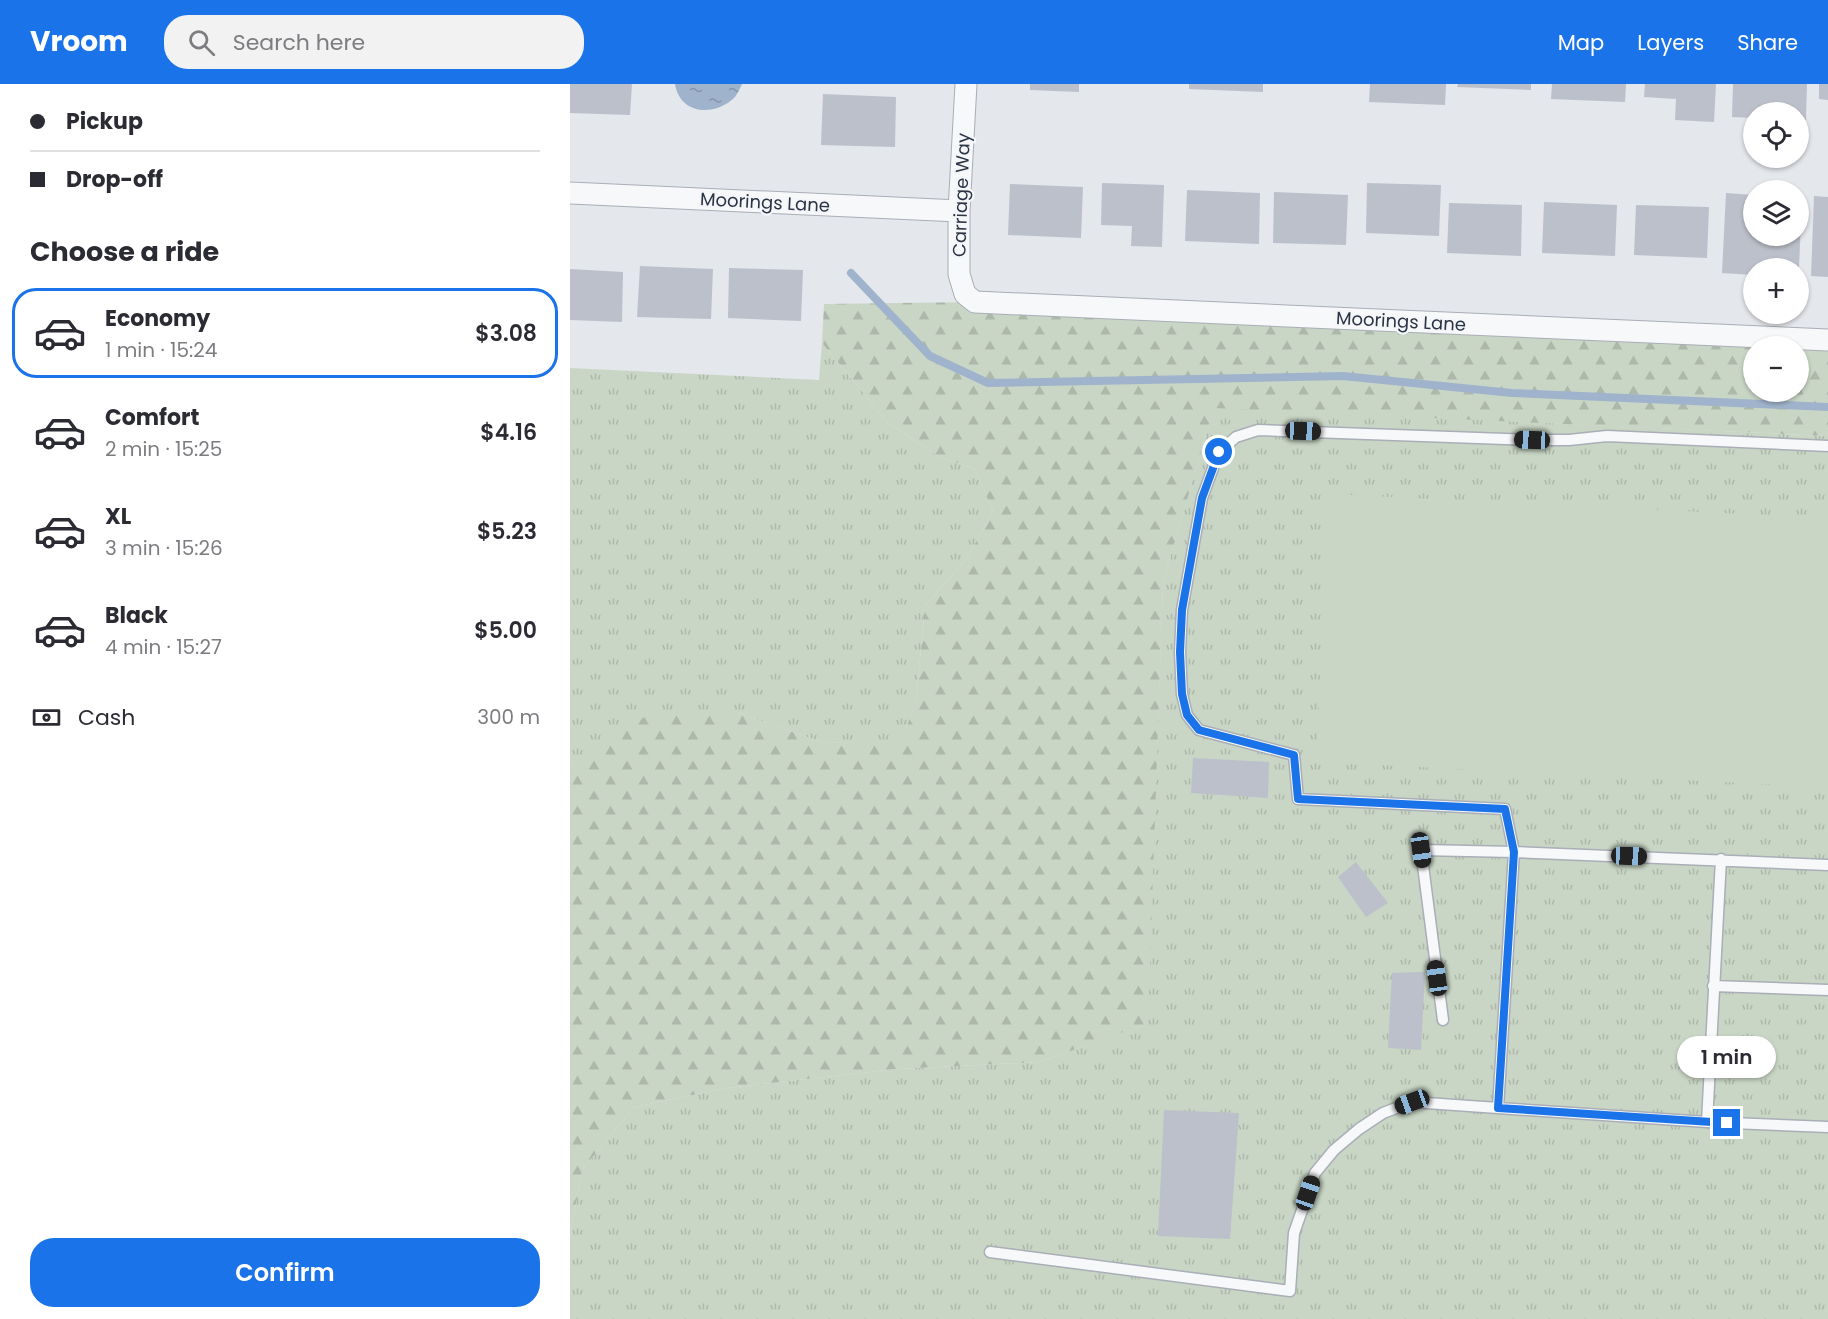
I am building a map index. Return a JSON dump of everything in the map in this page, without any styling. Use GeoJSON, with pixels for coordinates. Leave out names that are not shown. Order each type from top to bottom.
{"type":"FeatureCollection","features":[{"type":"Feature","properties":{"kind":"street","name":"Carriage Way"},"geometry":{"type":"LineString","coordinates":[[966,84],[959,210],[959,274],[965,294],[975,302]]}},
{"type":"Feature","properties":{"kind":"street","name":"Moorings Lane"},"geometry":{"type":"LineString","coordinates":[[570,193],[959,210]]}},
{"type":"Feature","properties":{"kind":"street","name":"Moorings Lane"},"geometry":{"type":"LineString","coordinates":[[975,302],[1828,340]]}},
{"type":"Feature","properties":{"kind":"lane"},"geometry":{"type":"LineString","coordinates":[[1498,1108],[1514,852],[1505,809],[1298,799],[1294,755],[1199,730],[1187,715],[1182,694],[1180,652],[1182,610],[1202,498],[1219,452],[1236,437],[1258,430],[1532,440],[1569,440],[1606,436],[1828,446]]}},
{"type":"Feature","properties":{"kind":"lane"},"geometry":{"type":"LineString","coordinates":[[1443,1020],[1421,850],[1828,864]]}},
{"type":"Feature","properties":{"kind":"lane"},"geometry":{"type":"LineString","coordinates":[[1707,1122],[1721,860]]}},
{"type":"Feature","properties":{"kind":"lane"},"geometry":{"type":"LineString","coordinates":[[1713,986],[1828,990]]}},
{"type":"Feature","properties":{"kind":"lane"},"geometry":{"type":"LineString","coordinates":[[990,1252],[1290,1291],[1294,1233],[1315,1173],[1334,1150],[1359,1129],[1383,1113],[1412,1102],[1707,1122],[1828,1127]]}},
{"type":"Feature","properties":{"kind":"green space"},"geometry":{"type":"Polygon","coordinates":[[[975,302],[1743,336],[1743,402],[1809,402],[1809,339],[1828,340],[1828,436],[1214,408],[1163,582],[1148,1023],[1040,1062],[896,1069],[727,1088],[634,1107],[582,1170],[570,1238],[570,762],[653,712],[739,713],[821,742],[900,744],[916,702],[925,606],[967,558],[993,511],[975,469],[938,456],[887,422],[822,343],[824,304],[975,302]]]}},
{"type":"Feature","properties":{"kind":"green space"},"geometry":{"type":"Polygon","coordinates":[[[822,343],[887,422],[938,456],[975,469],[993,511],[967,558],[925,606],[916,702],[900,745],[821,742],[739,713],[570,762],[570,368],[819,380],[822,343]]]}},
{"type":"Feature","properties":{"kind":"green space"},"geometry":{"type":"Polygon","coordinates":[[[1214,407],[1828,436],[1828,1319],[570,1319],[570,1238],[582,1170],[634,1107],[727,1088],[896,1069],[1040,1062],[1147,1023],[1163,582],[1214,407]]]}},
{"type":"Feature","properties":{"kind":"green space"},"geometry":{"type":"Polygon","coordinates":[[[1329,494],[1828,518],[1828,787],[1316,762],[1329,494]]]}},
{"type":"Feature","properties":{"kind":"water"},"geometry":{"type":"Polygon","coordinates":[[[675,84],[742,84],[735,97],[727,103],[718,108],[699,110],[684,102],[675,84]]]}},
{"type":"Feature","properties":{"kind":"building"},"geometry":{"type":"Polygon","coordinates":[[[570,84],[632,84],[630,115],[570,113],[570,84]]]}},
{"type":"Feature","properties":{"kind":"building"},"geometry":{"type":"Polygon","coordinates":[[[1030,84],[1079,84],[1079,92],[1030,90],[1030,84]]]}},
{"type":"Feature","properties":{"kind":"building"},"geometry":{"type":"Polygon","coordinates":[[[1189,84],[1263,84],[1263,92],[1189,89],[1189,84]]]}},
{"type":"Feature","properties":{"kind":"building"},"geometry":{"type":"Polygon","coordinates":[[[1370,84],[1446,84],[1445,105],[1369,102],[1370,84]]]}},
{"type":"Feature","properties":{"kind":"building"},"geometry":{"type":"Polygon","coordinates":[[[1458,84],[1531,84],[1531,90],[1457,87],[1458,84]]]}},
{"type":"Feature","properties":{"kind":"building"},"geometry":{"type":"Polygon","coordinates":[[[1552,84],[1626,84],[1625,102],[1551,99],[1552,84]]]}},
{"type":"Feature","properties":{"kind":"building"},"geometry":{"type":"Polygon","coordinates":[[[1645,84],[1716,84],[1714,122],[1675,120],[1676,99],[1644,97],[1645,84]]]}},
{"type":"Feature","properties":{"kind":"building"},"geometry":{"type":"Polygon","coordinates":[[[1733,84],[1807,84],[1806,102],[1743,102],[1743,118],[1732,117],[1733,84]]]}},
{"type":"Feature","properties":{"kind":"building"},"geometry":{"type":"Polygon","coordinates":[[[1819,84],[1828,84],[1828,100],[1819,99],[1819,84]]]}},
{"type":"Feature","properties":{"kind":"building"},"geometry":{"type":"Polygon","coordinates":[[[823,94],[896,97],[895,147],[821,145],[823,94]]]}},
{"type":"Feature","properties":{"kind":"building"},"geometry":{"type":"Polygon","coordinates":[[[1102,183],[1164,185],[1162,247],[1131,246],[1132,226],[1101,225],[1102,183]]]}},
{"type":"Feature","properties":{"kind":"building"},"geometry":{"type":"Polygon","coordinates":[[[1367,183],[1441,185],[1439,236],[1366,233],[1367,183]]]}},
{"type":"Feature","properties":{"kind":"building"},"geometry":{"type":"Polygon","coordinates":[[[1010,184],[1083,187],[1081,238],[1008,235],[1010,184]]]}},
{"type":"Feature","properties":{"kind":"building"},"geometry":{"type":"Polygon","coordinates":[[[1187,190],[1260,193],[1259,244],[1185,241],[1187,190]]]}},
{"type":"Feature","properties":{"kind":"building"},"geometry":{"type":"Polygon","coordinates":[[[1274,192],[1348,195],[1346,245],[1273,243],[1274,192]]]}},
{"type":"Feature","properties":{"kind":"building"},"geometry":{"type":"Polygon","coordinates":[[[1726,193],[1743,194],[1743,246],[1800,246],[1799,258],[1743,258],[1743,274],[1722,273],[1726,193]]]}},
{"type":"Feature","properties":{"kind":"building"},"geometry":{"type":"Polygon","coordinates":[[[1814,196],[1828,197],[1828,277],[1811,276],[1814,196]]]}},
{"type":"Feature","properties":{"kind":"building"},"geometry":{"type":"Polygon","coordinates":[[[1544,202],[1617,205],[1615,256],[1542,253],[1544,202]]]}},
{"type":"Feature","properties":{"kind":"building"},"geometry":{"type":"Polygon","coordinates":[[[1449,203],[1522,205],[1521,256],[1447,253],[1449,203]]]}},
{"type":"Feature","properties":{"kind":"building"},"geometry":{"type":"Polygon","coordinates":[[[1636,205],[1709,207],[1707,258],[1634,255],[1636,205]]]}},
{"type":"Feature","properties":{"kind":"building"},"geometry":{"type":"Polygon","coordinates":[[[640,266],[713,269],[711,319],[637,317],[640,266]]]}},
{"type":"Feature","properties":{"kind":"building"},"geometry":{"type":"Polygon","coordinates":[[[729,268],[803,270],[801,321],[728,318],[729,268]]]}},
{"type":"Feature","properties":{"kind":"building"},"geometry":{"type":"Polygon","coordinates":[[[570,269],[623,272],[622,322],[570,320],[570,269]]]}},
{"type":"Feature","properties":{"kind":"building"},"geometry":{"type":"Polygon","coordinates":[[[1193,758],[1269,762],[1268,798],[1191,793],[1193,758]]]}},
{"type":"Feature","properties":{"kind":"building"},"geometry":{"type":"Polygon","coordinates":[[[1356,862],[1388,903],[1366,917],[1338,877],[1356,862]]]}},
{"type":"Feature","properties":{"kind":"building"},"geometry":{"type":"Polygon","coordinates":[[[1425,972],[1421,1050],[1388,1048],[1392,973],[1425,972]]]}},
{"type":"Feature","properties":{"kind":"building"},"geometry":{"type":"Polygon","coordinates":[[[1164,1110],[1239,1113],[1230,1239],[1158,1236],[1164,1110]]]}},
{"type":"Feature","properties":{"kind":"waterway"},"geometry":{"type":"LineString","coordinates":[[851,273],[930,356],[988,383],[1343,376],[1512,393],[1828,407]]}},
{"type":"Feature","properties":{"kind":"route"},"geometry":{"type":"LineString","coordinates":[[1219,452],[1202,498],[1182,610],[1180,652],[1182,694],[1187,715],[1199,730],[1294,755],[1298,799],[1505,809],[1514,852],[1498,1108],[1727,1123]]}}]}
